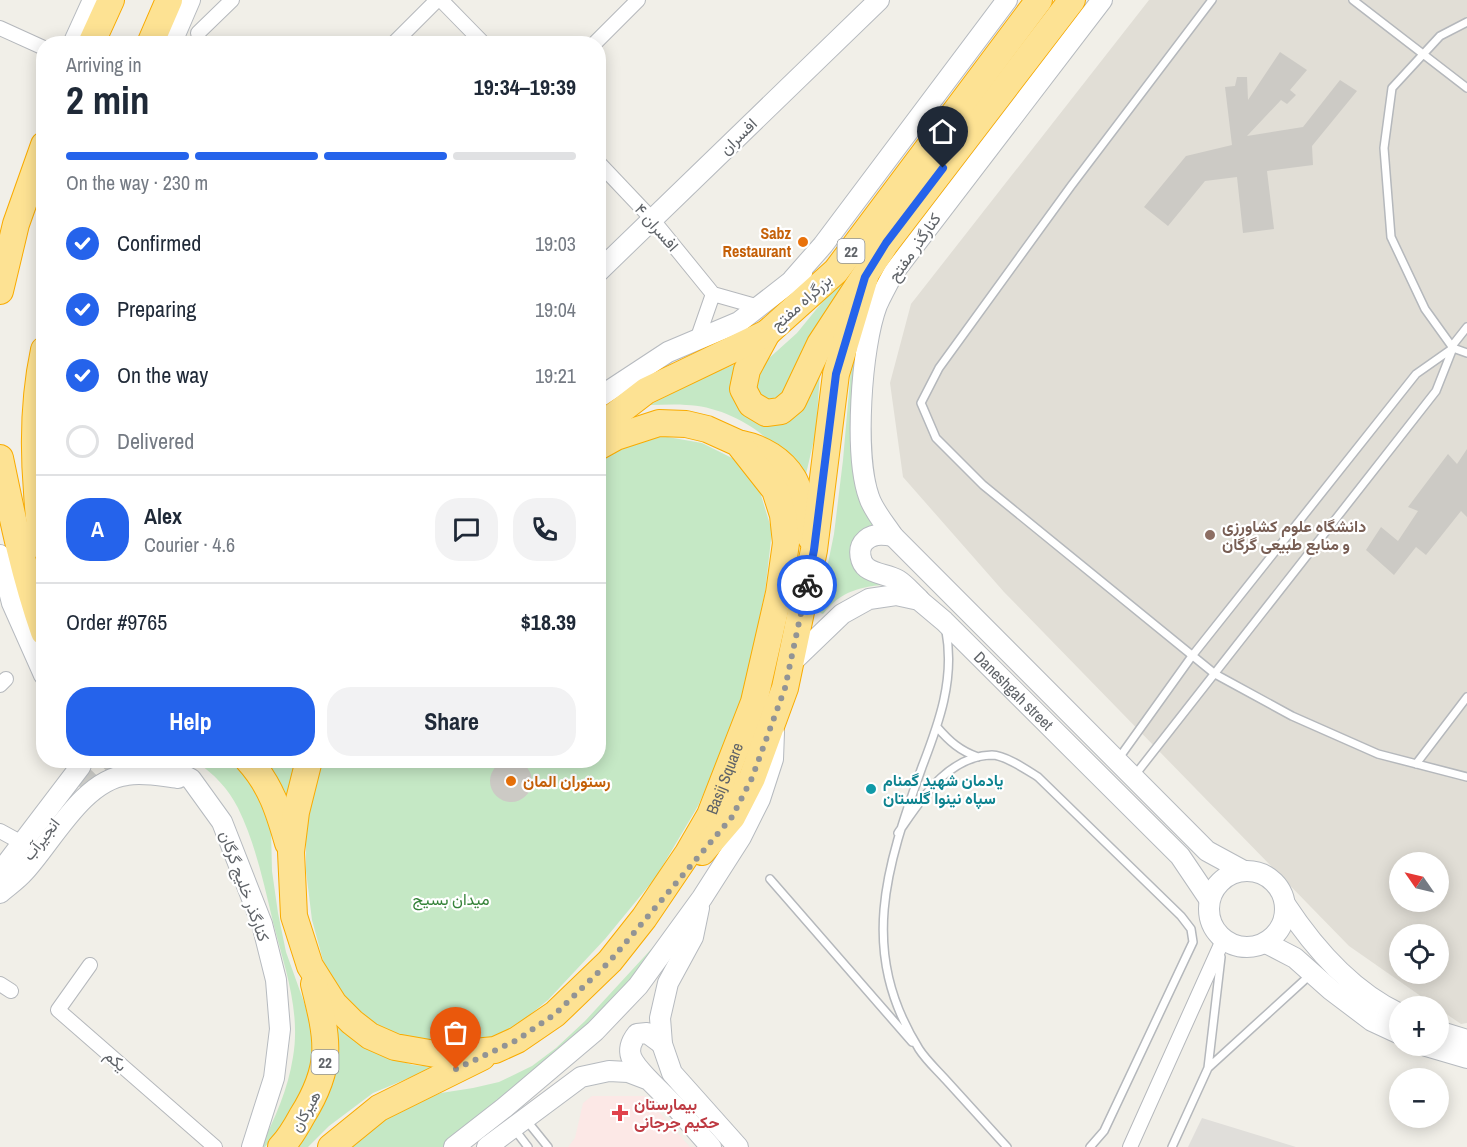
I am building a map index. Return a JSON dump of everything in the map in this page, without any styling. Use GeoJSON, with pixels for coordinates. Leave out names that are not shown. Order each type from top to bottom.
{"type":"FeatureCollection","features":[{"type":"Feature","properties":{"kind":"highway"},"geometry":{"type":"LineString","coordinates":[[95,36],[111,0]]}},
{"type":"Feature","properties":{"kind":"highway"},"geometry":{"type":"LineString","coordinates":[[153,36],[169,0]]}},
{"type":"Feature","properties":{"kind":"highway","name":"بزرگراه مفتح"},"geometry":{"type":"LineString","coordinates":[[606,422],[646,390],[767,333],[836,271],[1039,0]]}},
{"type":"Feature","properties":{"kind":"highway","name":"22"},"geometry":{"type":"LineString","coordinates":[[644,918],[732,817],[752,778],[774,720],[785,688],[814,550],[836,374],[865,277],[886,243],[1072,0]]}},
{"type":"Feature","properties":{"kind":"highway"},"geometry":{"type":"LineString","coordinates":[[0,291],[16,224],[36,166]]}},
{"type":"Feature","properties":{"kind":"highway"},"geometry":{"type":"LineString","coordinates":[[767,333],[747,370],[743,389],[751,404],[766,413],[781,411],[794,401],[820,344],[865,277]]}},
{"type":"Feature","properties":{"kind":"highway"},"geometry":{"type":"LineString","coordinates":[[36,403],[34,446],[36,475]]}},
{"type":"Feature","properties":{"kind":"highway","name":"Basij Square"},"geometry":{"type":"LineString","coordinates":[[307,768],[296,812],[291,852],[294,916],[310,966],[334,1004],[370,1036],[395,1047],[441,1055],[495,1050],[517,1040],[555,1014],[610,961],[644,918],[688,853],[715,804],[754,702],[779,593],[786,543],[783,515],[775,490],[738,444],[707,429],[686,424],[659,423],[606,443]]}},
{"type":"Feature","properties":{"kind":"highway"},"geometry":{"type":"LineString","coordinates":[[738,444],[756,447],[776,458],[794,478],[814,550]]}},
{"type":"Feature","properties":{"kind":"highway"},"geometry":{"type":"LineString","coordinates":[[0,458],[21,557],[36,610]]}},
{"type":"Feature","properties":{"kind":"highway"},"geometry":{"type":"LineString","coordinates":[[255,768],[275,801],[291,852]]}},
{"type":"Feature","properties":{"kind":"highway","name":"هیرکان"},"geometry":{"type":"LineString","coordinates":[[281,1147],[312,1100],[321,1081],[326,1059],[324,1022],[310,966]]}},
{"type":"Feature","properties":{"kind":"highway","name":"22"},"geometry":{"type":"LineString","coordinates":[[331,1147],[379,1108],[495,1050]]}},
{"type":"Feature","properties":{"kind":"main road"},"geometry":{"type":"LineString","coordinates":[[77,36],[93,0]]}},
{"type":"Feature","properties":{"kind":"main road"},"geometry":{"type":"LineString","coordinates":[[174,36],[190,0]]}},
{"type":"Feature","properties":{"kind":"main road","name":"افسران"},"geometry":{"type":"LineString","coordinates":[[606,264],[879,0]]}},
{"type":"Feature","properties":{"kind":"main road"},"geometry":{"type":"LineString","coordinates":[[793,279],[823,245],[1007,0]]}},
{"type":"Feature","properties":{"kind":"main road","name":"کنارگذر مفتح"},"geometry":{"type":"LineString","coordinates":[[893,536],[869,499],[862,472],[865,372],[868,340],[877,305],[894,272],[928,225],[1102,0]]}},
{"type":"Feature","properties":{"kind":"main road"},"geometry":{"type":"LineString","coordinates":[[606,393],[668,352],[739,322],[793,279],[874,221]]}},
{"type":"Feature","properties":{"kind":"main road","name":"Daneshgah street"},"geometry":{"type":"LineString","coordinates":[[1209,899],[1180,856],[945,621],[901,582],[888,575],[867,569],[861,560],[861,546],[868,537],[881,534],[893,536],[1207,851],[1242,870]]}},
{"type":"Feature","properties":{"kind":"main road"},"geometry":{"type":"LineString","coordinates":[[0,555],[12,603],[36,657]]}},
{"type":"Feature","properties":{"kind":"main road"},"geometry":{"type":"LineString","coordinates":[[790,664],[842,614],[869,599],[896,595],[920,600]]}},
{"type":"Feature","properties":{"kind":"main road"},"geometry":{"type":"LineString","coordinates":[[965,642],[982,624]]}},
{"type":"Feature","properties":{"kind":"main road"},"geometry":{"type":"LineString","coordinates":[[454,1147],[595,1031],[639,986],[702,898],[741,837],[760,799],[773,759],[774,720]]}},
{"type":"Feature","properties":{"kind":"main road"},"geometry":{"type":"LineString","coordinates":[[0,881],[7,863],[77,768]]}},
{"type":"Feature","properties":{"kind":"main road","name":"کنارگذر خلیج گرگان"},"geometry":{"type":"LineString","coordinates":[[170,768],[191,779],[222,822],[262,924],[276,980],[280,1029],[274,1078],[252,1147]]}},
{"type":"Feature","properties":{"kind":"main road"},"geometry":{"type":"LineString","coordinates":[[0,892],[24,873],[110,770],[126,775],[147,774],[191,779]]}},
{"type":"Feature","properties":{"kind":"main road","name":"انجیرآب"},"geometry":{"type":"LineString","coordinates":[[0,892],[81,788]]}},
{"type":"Feature","properties":{"kind":"main road"},"geometry":{"type":"LineString","coordinates":[[1285,904],[1284,919],[1278,933],[1266,943],[1252,948],[1236,947],[1223,940],[1213,929],[1208,914],[1209,899],[1216,885],[1227,875],[1242,870],[1257,871],[1270,878],[1280,890],[1285,904],[1308,938],[1342,973],[1381,1006],[1389,1009]]}},
{"type":"Feature","properties":{"kind":"main road"},"geometry":{"type":"LineString","coordinates":[[702,898],[693,937],[668,983],[660,1018],[662,1044],[672,1073],[738,1147]]}},
{"type":"Feature","properties":{"kind":"main road"},"geometry":{"type":"LineString","coordinates":[[1266,943],[1295,958],[1372,1021],[1389,1029]]}},
{"type":"Feature","properties":{"kind":"main road"},"geometry":{"type":"LineString","coordinates":[[662,1044],[647,1034],[637,1034],[630,1043],[629,1053],[637,1067],[711,1147]]}},
{"type":"Feature","properties":{"kind":"main road"},"geometry":{"type":"LineString","coordinates":[[1449,1034],[1467,1040]]}},
{"type":"Feature","properties":{"kind":"main road"},"geometry":{"type":"LineString","coordinates":[[1449,1053],[1467,1058]]}},
{"type":"Feature","properties":{"kind":"main road"},"geometry":{"type":"LineString","coordinates":[[488,1147],[580,1077],[609,1071],[628,1072],[649,1080]]}},
{"type":"Feature","properties":{"kind":"street"},"geometry":{"type":"LineString","coordinates":[[198,33],[232,0]]}},
{"type":"Feature","properties":{"kind":"street"},"geometry":{"type":"LineString","coordinates":[[401,36],[439,0],[476,36]]}},
{"type":"Feature","properties":{"kind":"street"},"geometry":{"type":"LineString","coordinates":[[602,36],[638,0]]}},
{"type":"Feature","properties":{"kind":"street"},"geometry":{"type":"LineString","coordinates":[[0,28],[36,44]]}},
{"type":"Feature","properties":{"kind":"street","name":"افسران ۴"},"geometry":{"type":"LineString","coordinates":[[606,170],[652,219],[713,294]]}},
{"type":"Feature","properties":{"kind":"street"},"geometry":{"type":"LineString","coordinates":[[697,340],[713,294],[759,307]]}},
{"type":"Feature","properties":{"kind":"street"},"geometry":{"type":"LineString","coordinates":[[0,831],[22,843]]}},
{"type":"Feature","properties":{"kind":"street"},"geometry":{"type":"LineString","coordinates":[[1130,1147],[1223,940]]}},
{"type":"Feature","properties":{"kind":"street","name":"یکم"},"geometry":{"type":"LineString","coordinates":[[90,965],[58,1010],[215,1147]]}},
{"type":"Feature","properties":{"kind":"lane"},"geometry":{"type":"LineString","coordinates":[[1212,0],[1071,186],[946,358],[921,404],[936,438],[983,485],[1215,674],[1292,716],[1378,754],[1467,777]]}},
{"type":"Feature","properties":{"kind":"lane"},"geometry":{"type":"LineString","coordinates":[[1353,0],[1467,88]]}},
{"type":"Feature","properties":{"kind":"lane"},"geometry":{"type":"LineString","coordinates":[[1467,22],[1440,36],[1392,87],[1384,148],[1391,237],[1425,309],[1453,347],[1467,353]]}},
{"type":"Feature","properties":{"kind":"lane"},"geometry":{"type":"LineString","coordinates":[[1134,777],[1436,391],[1453,347],[1467,327]]}},
{"type":"Feature","properties":{"kind":"lane"},"geometry":{"type":"LineString","coordinates":[[1118,761],[1192,656],[1416,374],[1453,347]]}},
{"type":"Feature","properties":{"kind":"lane"},"geometry":{"type":"LineString","coordinates":[[920,1051],[892,994],[882,932],[886,888],[898,833],[937,727],[950,669],[950,648],[945,621]]}},
{"type":"Feature","properties":{"kind":"lane"},"geometry":{"type":"LineString","coordinates":[[1416,764],[1467,697]]}},
{"type":"Feature","properties":{"kind":"lane"},"geometry":{"type":"LineString","coordinates":[[937,727],[950,742],[967,754],[980,758]]}},
{"type":"Feature","properties":{"kind":"lane"},"geometry":{"type":"LineString","coordinates":[[898,833],[923,796],[943,776],[968,760],[994,755],[1016,763],[1038,777],[1181,916],[1191,929],[1193,942],[1104,1131],[1090,1147]]}},
{"type":"Feature","properties":{"kind":"lane"},"geometry":{"type":"LineString","coordinates":[[770,879],[1007,1147]]}},
{"type":"Feature","properties":{"kind":"lane"},"geometry":{"type":"LineString","coordinates":[[1172,1147],[1208,1068],[1223,940]]}},
{"type":"Feature","properties":{"kind":"lane"},"geometry":{"type":"LineString","coordinates":[[1208,1068],[1312,973]]}},
{"type":"Feature","properties":{"kind":"lane"},"geometry":{"type":"LineString","coordinates":[[519,1124],[528,1147]]}},
{"type":"Feature","properties":{"kind":"lane"},"geometry":{"type":"LineString","coordinates":[[519,1124],[548,1147]]}},
{"type":"Feature","properties":{"kind":"shaded area","name":"دانشگاه علوم کشاورزی و منابع طبیعی گرگان"},"geometry":{"type":"Polygon","coordinates":[[[1149,0],[1467,0],[1467,1023],[1461,1024],[1449,1016],[1449,996],[1421,996],[1403,984],[1449,984],[1449,924],[1389,924],[1389,974],[1349,946],[1004,592],[903,477],[890,383],[911,304],[1149,0]]]}},
{"type":"Feature","properties":{"kind":"shaded area","name":"بیمارستان حکیم جرجانی"},"geometry":{"type":"Polygon","coordinates":[[[592,1096],[645,1096],[690,1147],[568,1147],[575,1138],[583,1103],[592,1096]]]}},
{"type":"Feature","properties":{"kind":"shaded area"},"geometry":{"type":"Polygon","coordinates":[[[1202,1118],[1296,1147],[1188,1147],[1202,1118]]]}},
{"type":"Feature","properties":{"kind":"green space"},"geometry":{"type":"Polygon","coordinates":[[[904,202],[848,277],[805,350],[794,386],[769,404],[754,392],[758,368],[797,333],[904,202]]]}},
{"type":"Feature","properties":{"kind":"green space"},"geometry":{"type":"Polygon","coordinates":[[[892,257],[872,297],[856,356],[852,455],[855,480],[877,528],[853,549],[890,584],[852,591],[837,600],[823,614],[818,612],[834,534],[852,357],[870,296],[892,257]]]}},
{"type":"Feature","properties":{"kind":"green space"},"geometry":{"type":"Polygon","coordinates":[[[821,357],[816,431],[803,487],[777,448],[742,421],[700,406],[649,405],[704,377],[738,363],[734,383],[785,421],[802,410],[811,392],[821,357]]]}},
{"type":"Feature","properties":{"kind":"green space","name":"میدان بسیج"},"geometry":{"type":"Polygon","coordinates":[[[662,436],[702,443],[734,459],[760,492],[772,531],[765,592],[743,694],[728,739],[698,806],[656,877],[605,939],[548,1000],[510,1031],[479,1044],[401,1041],[366,1025],[342,999],[324,964],[312,920],[306,871],[306,819],[318,768],[606,768],[606,458],[620,449],[662,436]]]}},
{"type":"Feature","properties":{"kind":"green space"},"geometry":{"type":"Polygon","coordinates":[[[204,768],[244,768],[259,786],[271,829],[272,871],[286,952],[305,1005],[313,1036],[312,1065],[304,1094],[286,1122],[265,1147],[260,1147],[280,1104],[293,1057],[295,1022],[293,1005],[249,835],[234,801],[214,776],[204,768]]]}},
{"type":"Feature","properties":{"kind":"green space"},"geometry":{"type":"Polygon","coordinates":[[[265,768],[294,768],[286,801],[265,768]]]}},
{"type":"Feature","properties":{"kind":"green space"},"geometry":{"type":"Polygon","coordinates":[[[655,945],[658,946],[589,1024],[444,1147],[346,1147],[384,1118],[406,1106],[441,1093],[499,1082],[532,1066],[556,1048],[585,1021],[655,945]]]}},
{"type":"Feature","properties":{"kind":"green space"},"geometry":{"type":"Polygon","coordinates":[[[335,1022],[387,1057],[413,1065],[435,1067],[373,1093],[329,1126],[308,1147],[289,1147],[322,1104],[328,1090],[335,1061],[335,1022]]]}},
{"type":"Feature","properties":{"kind":"building"},"geometry":{"type":"Polygon","coordinates":[[[1280,52],[1307,70],[1290,90],[1296,95],[1287,104],[1281,100],[1247,136],[1303,127],[1340,80],[1357,91],[1312,146],[1313,165],[1267,171],[1274,229],[1243,233],[1237,177],[1205,181],[1168,226],[1144,207],[1186,156],[1232,145],[1225,87],[1235,86],[1237,77],[1247,77],[1248,100],[1280,52]]]}},
{"type":"Feature","properties":{"kind":"building"},"geometry":{"type":"Polygon","coordinates":[[[1467,449],[1467,517],[1461,511],[1426,555],[1416,547],[1394,575],[1366,550],[1381,527],[1398,541],[1418,511],[1408,507],[1448,454],[1457,464],[1467,449]]]}},
{"type":"Feature","properties":{"kind":"building","name":"رستوران المان"},"geometry":{"type":"Polygon","coordinates":[[[495,768],[527,768],[531,773],[531,789],[519,801],[503,801],[491,789],[491,773],[495,768]]]}},
{"type":"Feature","properties":{"kind":"tunnel"},"geometry":{"type":"LineString","coordinates":[[81,788],[100,768]]}},
{"type":"Feature","properties":{"kind":"way so far"},"geometry":{"type":"LineString","coordinates":[[456,1069],[517,1040],[555,1014],[610,961],[644,918],[732,817],[752,778],[785,688],[807,585]]}},
{"type":"Feature","properties":{"kind":"place","name":"Sabz Restaurant"},"geometry":{"type":"Point","coordinates":[803,242]}},
{"type":"Feature","properties":{"kind":"place","name":"دانشگاه علوم کشاورزی و منابع طبیعی گرگان"},"geometry":{"type":"Point","coordinates":[1210,535]}},
{"type":"Feature","properties":{"kind":"place","name":"رستوران المان"},"geometry":{"type":"Point","coordinates":[511,781]}},
{"type":"Feature","properties":{"kind":"place","name":"یادمان شهید گمنام سپاه نینوا گلستان"},"geometry":{"type":"Point","coordinates":[871,789]}},
{"type":"Feature","properties":{"kind":"place","name":"بیمارستان حکیم جرجانی"},"geometry":{"type":"Point","coordinates":[620,1113]}},
{"type":"Feature","properties":{"kind":"route"},"geometry":{"type":"LineString","coordinates":[[807,585],[814,550],[836,374],[865,277],[886,243],[943,168]]}}]}
